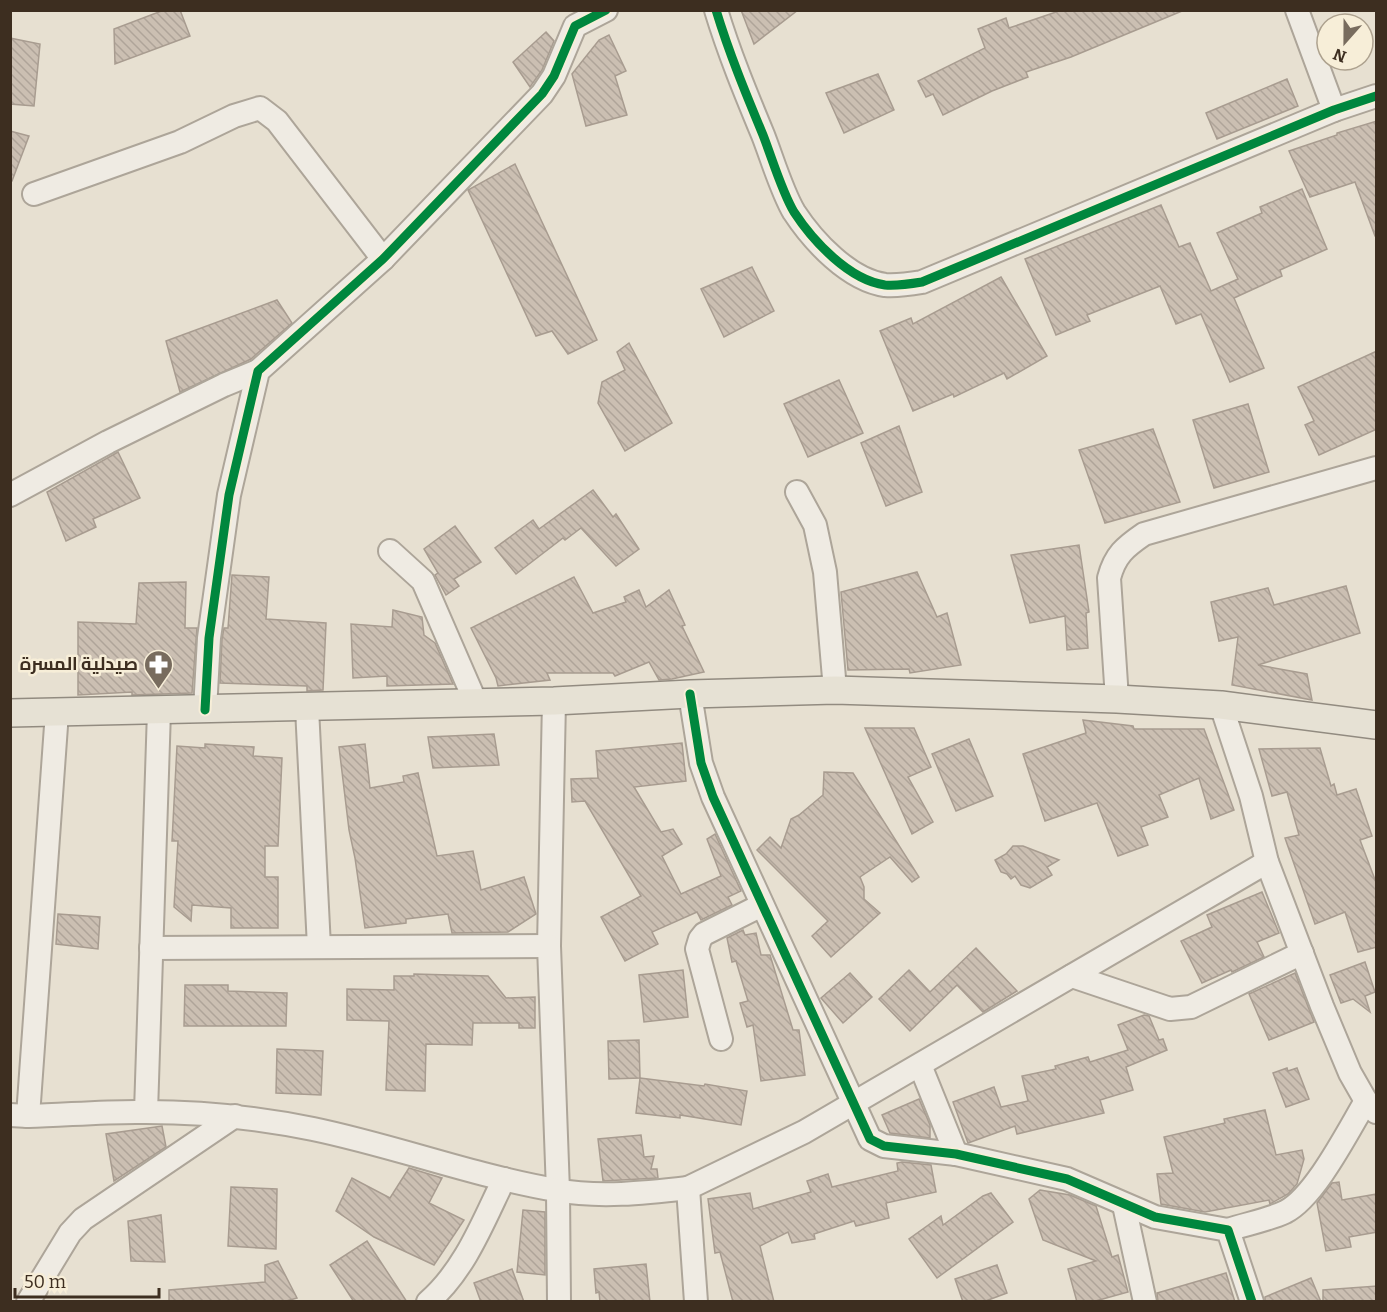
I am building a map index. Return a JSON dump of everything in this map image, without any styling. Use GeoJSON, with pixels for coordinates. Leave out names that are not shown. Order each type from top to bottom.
{"type":"FeatureCollection","features":[{"type":"Feature","properties":{"kind":"main road"},"geometry":{"type":"LineString","coordinates":[[10,713],[307,708],[835,690],[1117,699],[1221,705],[1377,725]]}},
{"type":"Feature","properties":{"kind":"street"},"geometry":{"type":"LineString","coordinates":[[10,495],[108,442],[258,371],[383,259],[542,94],[554,76],[575,26],[606,10]]}},
{"type":"Feature","properties":{"kind":"street"},"geometry":{"type":"LineString","coordinates":[[716,10],[732,61],[794,211],[818,243],[833,258],[866,279],[884,285],[922,282],[1335,110],[1377,96]]}},
{"type":"Feature","properties":{"kind":"street"},"geometry":{"type":"LineString","coordinates":[[1297,10],[1335,110]]}},
{"type":"Feature","properties":{"kind":"street"},"geometry":{"type":"LineString","coordinates":[[34,194],[180,142],[234,116],[260,108],[277,121],[383,259]]}},
{"type":"Feature","properties":{"kind":"street"},"geometry":{"type":"LineString","coordinates":[[205,710],[208,638],[229,495],[258,371]]}},
{"type":"Feature","properties":{"kind":"street"},"geometry":{"type":"LineString","coordinates":[[1117,699],[1109,578],[1113,564],[1126,546],[1144,534],[1377,468]]}},
{"type":"Feature","properties":{"kind":"street"},"geometry":{"type":"LineString","coordinates":[[797,492],[815,525],[825,572],[835,690]]}},
{"type":"Feature","properties":{"kind":"street"},"geometry":{"type":"LineString","coordinates":[[390,551],[423,581],[476,703]]}},
{"type":"Feature","properties":{"kind":"street"},"geometry":{"type":"LineString","coordinates":[[690,694],[696,740],[709,786],[870,1139],[878,1144],[956,1154],[1067,1179],[1155,1217],[1228,1230],[1285,1212],[1300,1202],[1314,1187],[1371,1106],[1350,1073],[1267,862],[1251,796],[1221,705]]}},
{"type":"Feature","properties":{"kind":"street"},"geometry":{"type":"LineString","coordinates":[[554,701],[549,946],[558,1191],[559,1302]]}},
{"type":"Feature","properties":{"kind":"street"},"geometry":{"type":"LineString","coordinates":[[307,708],[319,947]]}},
{"type":"Feature","properties":{"kind":"street"},"geometry":{"type":"LineString","coordinates":[[146,1112],[159,711]]}},
{"type":"Feature","properties":{"kind":"street"},"geometry":{"type":"LineString","coordinates":[[57,712],[19,1116],[146,1112],[235,1116],[313,1129],[558,1191],[643,1194],[688,1188],[804,1132],[1267,862]]}},
{"type":"Feature","properties":{"kind":"street"},"geometry":{"type":"LineString","coordinates":[[721,1039],[697,949],[700,939],[704,934],[762,905]]}},
{"type":"Feature","properties":{"kind":"street"},"geometry":{"type":"LineString","coordinates":[[151,948],[549,946]]}},
{"type":"Feature","properties":{"kind":"street"},"geometry":{"type":"LineString","coordinates":[[1072,976],[1170,1009],[1182,1009],[1191,1008],[1302,953]]}},
{"type":"Feature","properties":{"kind":"street"},"geometry":{"type":"LineString","coordinates":[[920,1065],[956,1154]]}},
{"type":"Feature","properties":{"kind":"street"},"geometry":{"type":"LineString","coordinates":[[28,1302],[70,1233],[83,1219],[235,1116]]}},
{"type":"Feature","properties":{"kind":"street"},"geometry":{"type":"LineString","coordinates":[[428,1302],[443,1289],[471,1248],[504,1179]]}},
{"type":"Feature","properties":{"kind":"street"},"geometry":{"type":"LineString","coordinates":[[688,1188],[696,1302]]}},
{"type":"Feature","properties":{"kind":"street"},"geometry":{"type":"LineString","coordinates":[[1124,1205],[1144,1302]]}},
{"type":"Feature","properties":{"kind":"street"},"geometry":{"type":"LineString","coordinates":[[1228,1230],[1252,1302]]}},
{"type":"Feature","properties":{"kind":"building"},"geometry":{"type":"Polygon","coordinates":[[[164,10],[180,10],[190,36],[115,64],[114,29],[164,10]]]}},
{"type":"Feature","properties":{"kind":"building"},"geometry":{"type":"Polygon","coordinates":[[[741,10],[798,10],[754,44],[741,10]]]}},
{"type":"Feature","properties":{"kind":"building"},"geometry":{"type":"Polygon","coordinates":[[[1059,11],[1182,11],[1071,57],[1026,72],[1028,77],[992,91],[943,115],[933,94],[926,97],[918,81],[985,48],[978,29],[1006,18],[1009,28],[1059,11]]]}},
{"type":"Feature","properties":{"kind":"building"},"geometry":{"type":"Polygon","coordinates":[[[546,32],[554,41],[542,70],[530,87],[513,62],[546,32]]]}},
{"type":"Feature","properties":{"kind":"building"},"geometry":{"type":"Polygon","coordinates":[[[609,35],[626,71],[615,76],[627,115],[586,126],[572,74],[599,40],[609,35]]]}},
{"type":"Feature","properties":{"kind":"building"},"geometry":{"type":"Polygon","coordinates":[[[10,38],[40,44],[34,106],[10,104],[10,38]]]}},
{"type":"Feature","properties":{"kind":"building"},"geometry":{"type":"Polygon","coordinates":[[[878,74],[894,110],[844,133],[826,93],[878,74]]]}},
{"type":"Feature","properties":{"kind":"building"},"geometry":{"type":"Polygon","coordinates":[[[1287,79],[1298,106],[1217,139],[1206,113],[1287,79]]]}},
{"type":"Feature","properties":{"kind":"building"},"geometry":{"type":"Polygon","coordinates":[[[1377,121],[1377,236],[1375,236],[1355,182],[1310,197],[1289,151],[1377,121]]]}},
{"type":"Feature","properties":{"kind":"building"},"geometry":{"type":"Polygon","coordinates":[[[10,131],[29,136],[12,181],[10,181],[10,131]]]}},
{"type":"Feature","properties":{"kind":"building"},"geometry":{"type":"Polygon","coordinates":[[[515,164],[597,340],[568,354],[552,331],[536,336],[468,190],[515,164]]]}},
{"type":"Feature","properties":{"kind":"building"},"geometry":{"type":"Polygon","coordinates":[[[1302,189],[1327,249],[1280,270],[1282,276],[1234,298],[1264,368],[1230,382],[1201,314],[1176,324],[1160,286],[1087,315],[1090,321],[1056,335],[1025,259],[1161,205],[1179,247],[1190,243],[1211,291],[1238,279],[1217,233],[1262,213],[1260,207],[1302,189]]]}},
{"type":"Feature","properties":{"kind":"building"},"geometry":{"type":"Polygon","coordinates":[[[752,267],[774,311],[724,337],[701,289],[752,267]]]}},
{"type":"Feature","properties":{"kind":"building"},"geometry":{"type":"Polygon","coordinates":[[[1001,277],[1047,356],[1007,379],[1004,373],[954,397],[953,394],[913,411],[880,331],[911,318],[913,324],[1001,277]]]}},
{"type":"Feature","properties":{"kind":"building"},"geometry":{"type":"Polygon","coordinates":[[[277,300],[292,323],[251,359],[180,392],[166,341],[277,300]]]}},
{"type":"Feature","properties":{"kind":"building"},"geometry":{"type":"Polygon","coordinates":[[[629,343],[672,423],[625,451],[598,403],[602,382],[625,370],[617,352],[629,343]]]}},
{"type":"Feature","properties":{"kind":"building"},"geometry":{"type":"Polygon","coordinates":[[[1377,351],[1377,429],[1319,455],[1305,425],[1314,421],[1298,387],[1377,351]]]}},
{"type":"Feature","properties":{"kind":"building"},"geometry":{"type":"Polygon","coordinates":[[[839,380],[863,433],[808,457],[784,404],[839,380]]]}},
{"type":"Feature","properties":{"kind":"building"},"geometry":{"type":"Polygon","coordinates":[[[1248,404],[1269,472],[1214,488],[1193,420],[1248,404]]]}},
{"type":"Feature","properties":{"kind":"building"},"geometry":{"type":"Polygon","coordinates":[[[899,426],[922,492],[886,506],[861,443],[899,426]]]}},
{"type":"Feature","properties":{"kind":"building"},"geometry":{"type":"Polygon","coordinates":[[[1153,429],[1180,502],[1105,523],[1079,450],[1153,429]]]}},
{"type":"Feature","properties":{"kind":"building"},"geometry":{"type":"Polygon","coordinates":[[[118,452],[140,498],[93,519],[96,527],[66,541],[47,492],[118,452]]]}},
{"type":"Feature","properties":{"kind":"building"},"geometry":{"type":"Polygon","coordinates":[[[593,490],[613,517],[616,514],[639,549],[616,566],[581,528],[565,540],[563,538],[516,574],[495,548],[533,520],[539,529],[593,490]]]}},
{"type":"Feature","properties":{"kind":"building"},"geometry":{"type":"Polygon","coordinates":[[[455,526],[481,562],[454,579],[459,586],[446,595],[435,575],[438,573],[424,549],[455,526]]]}},
{"type":"Feature","properties":{"kind":"building"},"geometry":{"type":"Polygon","coordinates":[[[1079,545],[1089,612],[1086,613],[1088,648],[1067,650],[1065,616],[1030,623],[1011,555],[1079,545]]]}},
{"type":"Feature","properties":{"kind":"building"},"geometry":{"type":"Polygon","coordinates":[[[917,572],[937,617],[947,613],[961,665],[910,673],[909,669],[848,670],[841,592],[917,572]]]}},
{"type":"Feature","properties":{"kind":"building"},"geometry":{"type":"Polygon","coordinates":[[[232,575],[269,577],[266,619],[326,623],[323,690],[307,691],[307,686],[220,683],[222,639],[224,628],[228,628],[232,575]]]}},
{"type":"Feature","properties":{"kind":"building"},"geometry":{"type":"Polygon","coordinates":[[[574,577],[593,613],[626,602],[624,597],[639,590],[646,607],[669,590],[685,625],[682,626],[704,672],[659,680],[649,662],[615,676],[613,673],[547,673],[550,680],[498,686],[471,628],[574,577]]]}},
{"type":"Feature","properties":{"kind":"building"},"geometry":{"type":"Polygon","coordinates":[[[186,582],[185,628],[197,628],[192,693],[132,695],[132,692],[78,695],[78,622],[136,624],[139,583],[186,582]]]}},
{"type":"Feature","properties":{"kind":"building"},"geometry":{"type":"Polygon","coordinates":[[[1346,586],[1360,633],[1258,665],[1307,674],[1312,700],[1232,685],[1238,637],[1219,641],[1211,602],[1268,588],[1274,605],[1346,586]]]}},
{"type":"Feature","properties":{"kind":"building"},"geometry":{"type":"Polygon","coordinates":[[[393,610],[422,617],[424,635],[435,643],[453,684],[387,686],[387,676],[353,678],[351,624],[392,627],[393,610]]]}},
{"type":"Feature","properties":{"kind":"building"},"geometry":{"type":"Polygon","coordinates":[[[1083,720],[1133,726],[1134,729],[1204,729],[1234,810],[1211,819],[1199,778],[1159,795],[1168,817],[1141,827],[1148,845],[1118,856],[1097,803],[1045,821],[1023,754],[1086,733],[1083,720]]]}},
{"type":"Feature","properties":{"kind":"building"},"geometry":{"type":"Polygon","coordinates":[[[865,728],[914,728],[931,767],[908,777],[933,822],[912,834],[865,728]]]}},
{"type":"Feature","properties":{"kind":"building"},"geometry":{"type":"Polygon","coordinates":[[[494,734],[499,765],[433,768],[428,737],[494,734]]]}},
{"type":"Feature","properties":{"kind":"building"},"geometry":{"type":"Polygon","coordinates":[[[969,739],[993,796],[956,811],[932,754],[969,739]]]}},
{"type":"Feature","properties":{"kind":"building"},"geometry":{"type":"Polygon","coordinates":[[[682,743],[686,781],[634,787],[661,832],[673,829],[682,844],[662,856],[681,894],[721,876],[707,839],[715,834],[741,891],[728,897],[732,905],[701,920],[697,912],[652,932],[658,944],[625,961],[601,917],[641,896],[585,801],[572,802],[571,779],[598,778],[596,751],[682,743]]]}},
{"type":"Feature","properties":{"kind":"building"},"geometry":{"type":"Polygon","coordinates":[[[205,744],[254,747],[253,756],[282,758],[278,846],[265,846],[265,877],[278,877],[278,928],[231,928],[231,908],[192,905],[191,921],[174,907],[178,841],[172,841],[177,746],[205,748],[205,744]]]}},
{"type":"Feature","properties":{"kind":"building"},"geometry":{"type":"Polygon","coordinates":[[[365,744],[370,788],[404,782],[403,776],[418,773],[437,856],[473,851],[481,890],[524,877],[536,914],[508,932],[452,933],[448,914],[406,919],[406,923],[365,928],[349,830],[339,747],[365,744]]]}},
{"type":"Feature","properties":{"kind":"building"},"geometry":{"type":"Polygon","coordinates":[[[1320,748],[1331,786],[1334,784],[1337,795],[1356,789],[1372,836],[1360,840],[1377,885],[1377,947],[1358,952],[1345,912],[1315,924],[1285,838],[1299,835],[1287,792],[1272,796],[1259,749],[1320,748]]]}},
{"type":"Feature","properties":{"kind":"building"},"geometry":{"type":"Polygon","coordinates":[[[824,772],[853,773],[919,877],[912,882],[890,857],[860,877],[864,887],[864,899],[880,913],[831,957],[812,936],[828,921],[757,850],[770,837],[781,848],[791,819],[823,795],[824,772]]]}},
{"type":"Feature","properties":{"kind":"building"},"geometry":{"type":"Polygon","coordinates":[[[1013,846],[1023,846],[1059,860],[1047,867],[1052,875],[1030,888],[1021,885],[1015,876],[1011,879],[1007,874],[1001,872],[995,860],[1006,854],[1013,846]]]}},
{"type":"Feature","properties":{"kind":"building"},"geometry":{"type":"Polygon","coordinates":[[[1262,892],[1279,933],[1257,942],[1264,957],[1202,983],[1181,941],[1212,927],[1207,915],[1262,892]]]}},
{"type":"Feature","properties":{"kind":"building"},"geometry":{"type":"Polygon","coordinates":[[[58,914],[100,917],[98,949],[56,944],[58,914]]]}},
{"type":"Feature","properties":{"kind":"building"},"geometry":{"type":"Polygon","coordinates":[[[743,930],[745,935],[756,933],[761,955],[770,955],[793,1030],[799,1030],[805,1075],[761,1081],[753,1025],[747,1027],[740,1003],[748,1001],[736,961],[732,962],[727,938],[743,930]]]}},
{"type":"Feature","properties":{"kind":"building"},"geometry":{"type":"Polygon","coordinates":[[[976,948],[1017,991],[983,1012],[957,985],[910,1031],[879,999],[909,970],[930,992],[976,948]]]}},
{"type":"Feature","properties":{"kind":"building"},"geometry":{"type":"Polygon","coordinates":[[[1365,962],[1375,992],[1365,996],[1370,1012],[1353,999],[1341,1003],[1330,975],[1365,962]]]}},
{"type":"Feature","properties":{"kind":"building"},"geometry":{"type":"Polygon","coordinates":[[[683,970],[688,1017],[644,1022],[639,975],[683,970]]]}},
{"type":"Feature","properties":{"kind":"building"},"geometry":{"type":"Polygon","coordinates":[[[850,973],[872,997],[843,1023],[821,998],[850,973]]]}},
{"type":"Feature","properties":{"kind":"building"},"geometry":{"type":"Polygon","coordinates":[[[1295,973],[1314,1022],[1269,1040],[1249,994],[1295,973]]]}},
{"type":"Feature","properties":{"kind":"building"},"geometry":{"type":"Polygon","coordinates":[[[414,974],[488,976],[506,998],[535,997],[535,1028],[519,1028],[519,1023],[473,1023],[472,1045],[426,1044],[425,1091],[386,1090],[389,1021],[347,1020],[347,989],[394,990],[394,976],[414,976],[414,974]]]}},
{"type":"Feature","properties":{"kind":"building"},"geometry":{"type":"Polygon","coordinates":[[[185,985],[228,985],[228,991],[287,993],[286,1026],[184,1026],[185,985]]]}},
{"type":"Feature","properties":{"kind":"building"},"geometry":{"type":"Polygon","coordinates":[[[1144,1015],[1149,1016],[1159,1040],[1163,1039],[1167,1050],[1126,1067],[1133,1090],[1100,1100],[1104,1113],[1017,1134],[1015,1126],[968,1143],[953,1102],[994,1087],[1001,1107],[1028,1101],[1022,1076],[1056,1069],[1055,1066],[1088,1057],[1090,1062],[1128,1050],[1118,1025],[1144,1015]]]}},
{"type":"Feature","properties":{"kind":"building"},"geometry":{"type":"Polygon","coordinates":[[[639,1040],[640,1078],[609,1079],[608,1041],[639,1040]]]}},
{"type":"Feature","properties":{"kind":"building"},"geometry":{"type":"Polygon","coordinates":[[[277,1049],[323,1051],[321,1095],[276,1093],[277,1049]]]}},
{"type":"Feature","properties":{"kind":"building"},"geometry":{"type":"Polygon","coordinates":[[[1287,1068],[1288,1071],[1297,1068],[1309,1099],[1286,1107],[1273,1073],[1287,1068]]]}},
{"type":"Feature","properties":{"kind":"building"},"geometry":{"type":"Polygon","coordinates":[[[640,1078],[704,1086],[705,1084],[747,1091],[741,1125],[680,1115],[680,1118],[636,1113],[640,1078]]]}},
{"type":"Feature","properties":{"kind":"building"},"geometry":{"type":"Polygon","coordinates":[[[919,1099],[930,1125],[930,1138],[890,1133],[882,1115],[919,1099]]]}},
{"type":"Feature","properties":{"kind":"building"},"geometry":{"type":"Polygon","coordinates":[[[1265,1110],[1276,1155],[1302,1150],[1304,1159],[1297,1184],[1288,1194],[1270,1204],[1269,1200],[1205,1212],[1161,1204],[1157,1174],[1173,1173],[1164,1137],[1225,1123],[1224,1119],[1265,1110]]]}},
{"type":"Feature","properties":{"kind":"building"},"geometry":{"type":"Polygon","coordinates":[[[162,1126],[166,1147],[114,1181],[106,1134],[162,1126]]]}},
{"type":"Feature","properties":{"kind":"building"},"geometry":{"type":"Polygon","coordinates":[[[641,1135],[644,1157],[654,1156],[651,1169],[657,1169],[658,1178],[603,1181],[598,1139],[641,1135]]]}},
{"type":"Feature","properties":{"kind":"building"},"geometry":{"type":"Polygon","coordinates":[[[897,1163],[931,1165],[936,1192],[886,1203],[889,1218],[856,1226],[854,1221],[814,1234],[815,1239],[792,1243],[788,1232],[760,1246],[774,1302],[733,1302],[720,1252],[715,1253],[708,1199],[750,1193],[753,1209],[811,1192],[807,1181],[828,1174],[832,1187],[898,1171],[897,1163]]]}},
{"type":"Feature","properties":{"kind":"building"},"geometry":{"type":"Polygon","coordinates":[[[409,1168],[442,1178],[429,1203],[464,1220],[434,1265],[374,1237],[336,1211],[352,1178],[390,1198],[409,1168]]]}},
{"type":"Feature","properties":{"kind":"building"},"geometry":{"type":"Polygon","coordinates":[[[1339,1182],[1342,1200],[1377,1194],[1377,1232],[1349,1237],[1351,1247],[1326,1251],[1317,1203],[1332,1183],[1339,1182]]]}},
{"type":"Feature","properties":{"kind":"building"},"geometry":{"type":"Polygon","coordinates":[[[231,1187],[277,1189],[276,1249],[228,1246],[231,1187]]]}},
{"type":"Feature","properties":{"kind":"building"},"geometry":{"type":"Polygon","coordinates":[[[1040,1190],[1070,1195],[1096,1206],[1112,1257],[1118,1255],[1128,1292],[1092,1302],[1077,1302],[1068,1269],[1096,1261],[1043,1240],[1029,1199],[1040,1190]]]}},
{"type":"Feature","properties":{"kind":"building"},"geometry":{"type":"Polygon","coordinates":[[[991,1193],[1013,1222],[937,1278],[909,1239],[941,1216],[943,1225],[983,1196],[991,1193]]]}},
{"type":"Feature","properties":{"kind":"building"},"geometry":{"type":"Polygon","coordinates":[[[523,1210],[545,1212],[545,1275],[517,1272],[523,1210]]]}},
{"type":"Feature","properties":{"kind":"building"},"geometry":{"type":"Polygon","coordinates":[[[161,1215],[165,1262],[131,1261],[128,1221],[161,1215]]]}},
{"type":"Feature","properties":{"kind":"building"},"geometry":{"type":"Polygon","coordinates":[[[367,1241],[407,1302],[354,1302],[330,1265],[367,1241]]]}},
{"type":"Feature","properties":{"kind":"building"},"geometry":{"type":"Polygon","coordinates":[[[278,1261],[297,1298],[283,1302],[169,1302],[169,1290],[265,1282],[265,1265],[278,1261]]]}},
{"type":"Feature","properties":{"kind":"building"},"geometry":{"type":"Polygon","coordinates":[[[646,1264],[650,1302],[600,1302],[599,1292],[596,1293],[594,1269],[646,1264]]]}},
{"type":"Feature","properties":{"kind":"building"},"geometry":{"type":"Polygon","coordinates":[[[997,1265],[1007,1293],[983,1302],[963,1302],[955,1279],[997,1265]]]}},
{"type":"Feature","properties":{"kind":"building"},"geometry":{"type":"Polygon","coordinates":[[[512,1269],[524,1302],[481,1302],[474,1283],[512,1269]]]}},
{"type":"Feature","properties":{"kind":"building"},"geometry":{"type":"Polygon","coordinates":[[[1226,1273],[1235,1302],[1158,1302],[1157,1293],[1226,1273]]]}},
{"type":"Feature","properties":{"kind":"building"},"geometry":{"type":"Polygon","coordinates":[[[1311,1278],[1321,1302],[1265,1302],[1265,1297],[1311,1278]]]}},
{"type":"Feature","properties":{"kind":"building"},"geometry":{"type":"Polygon","coordinates":[[[1377,1286],[1377,1302],[1323,1302],[1323,1290],[1377,1286]]]}},
{"type":"Feature","properties":{"kind":"cycle path"},"geometry":{"type":"LineString","coordinates":[[205,710],[209,638],[229,495],[258,371],[383,259],[542,94],[554,76],[575,26],[606,10]]}},
{"type":"Feature","properties":{"kind":"cycle path"},"geometry":{"type":"LineString","coordinates":[[716,10],[781,185],[794,212],[811,235],[833,258],[858,276],[885,285],[922,282],[1334,110],[1376,96]]}},
{"type":"Feature","properties":{"kind":"cycle path"},"geometry":{"type":"LineString","coordinates":[[690,694],[701,763],[713,797],[870,1139],[884,1146],[956,1154],[1067,1179],[1155,1217],[1228,1230],[1252,1302]]}},
{"type":"Feature","properties":{"kind":"place","name":"صيدلية المسرة"},"geometry":{"type":"Point","coordinates":[159,690]}}]}
